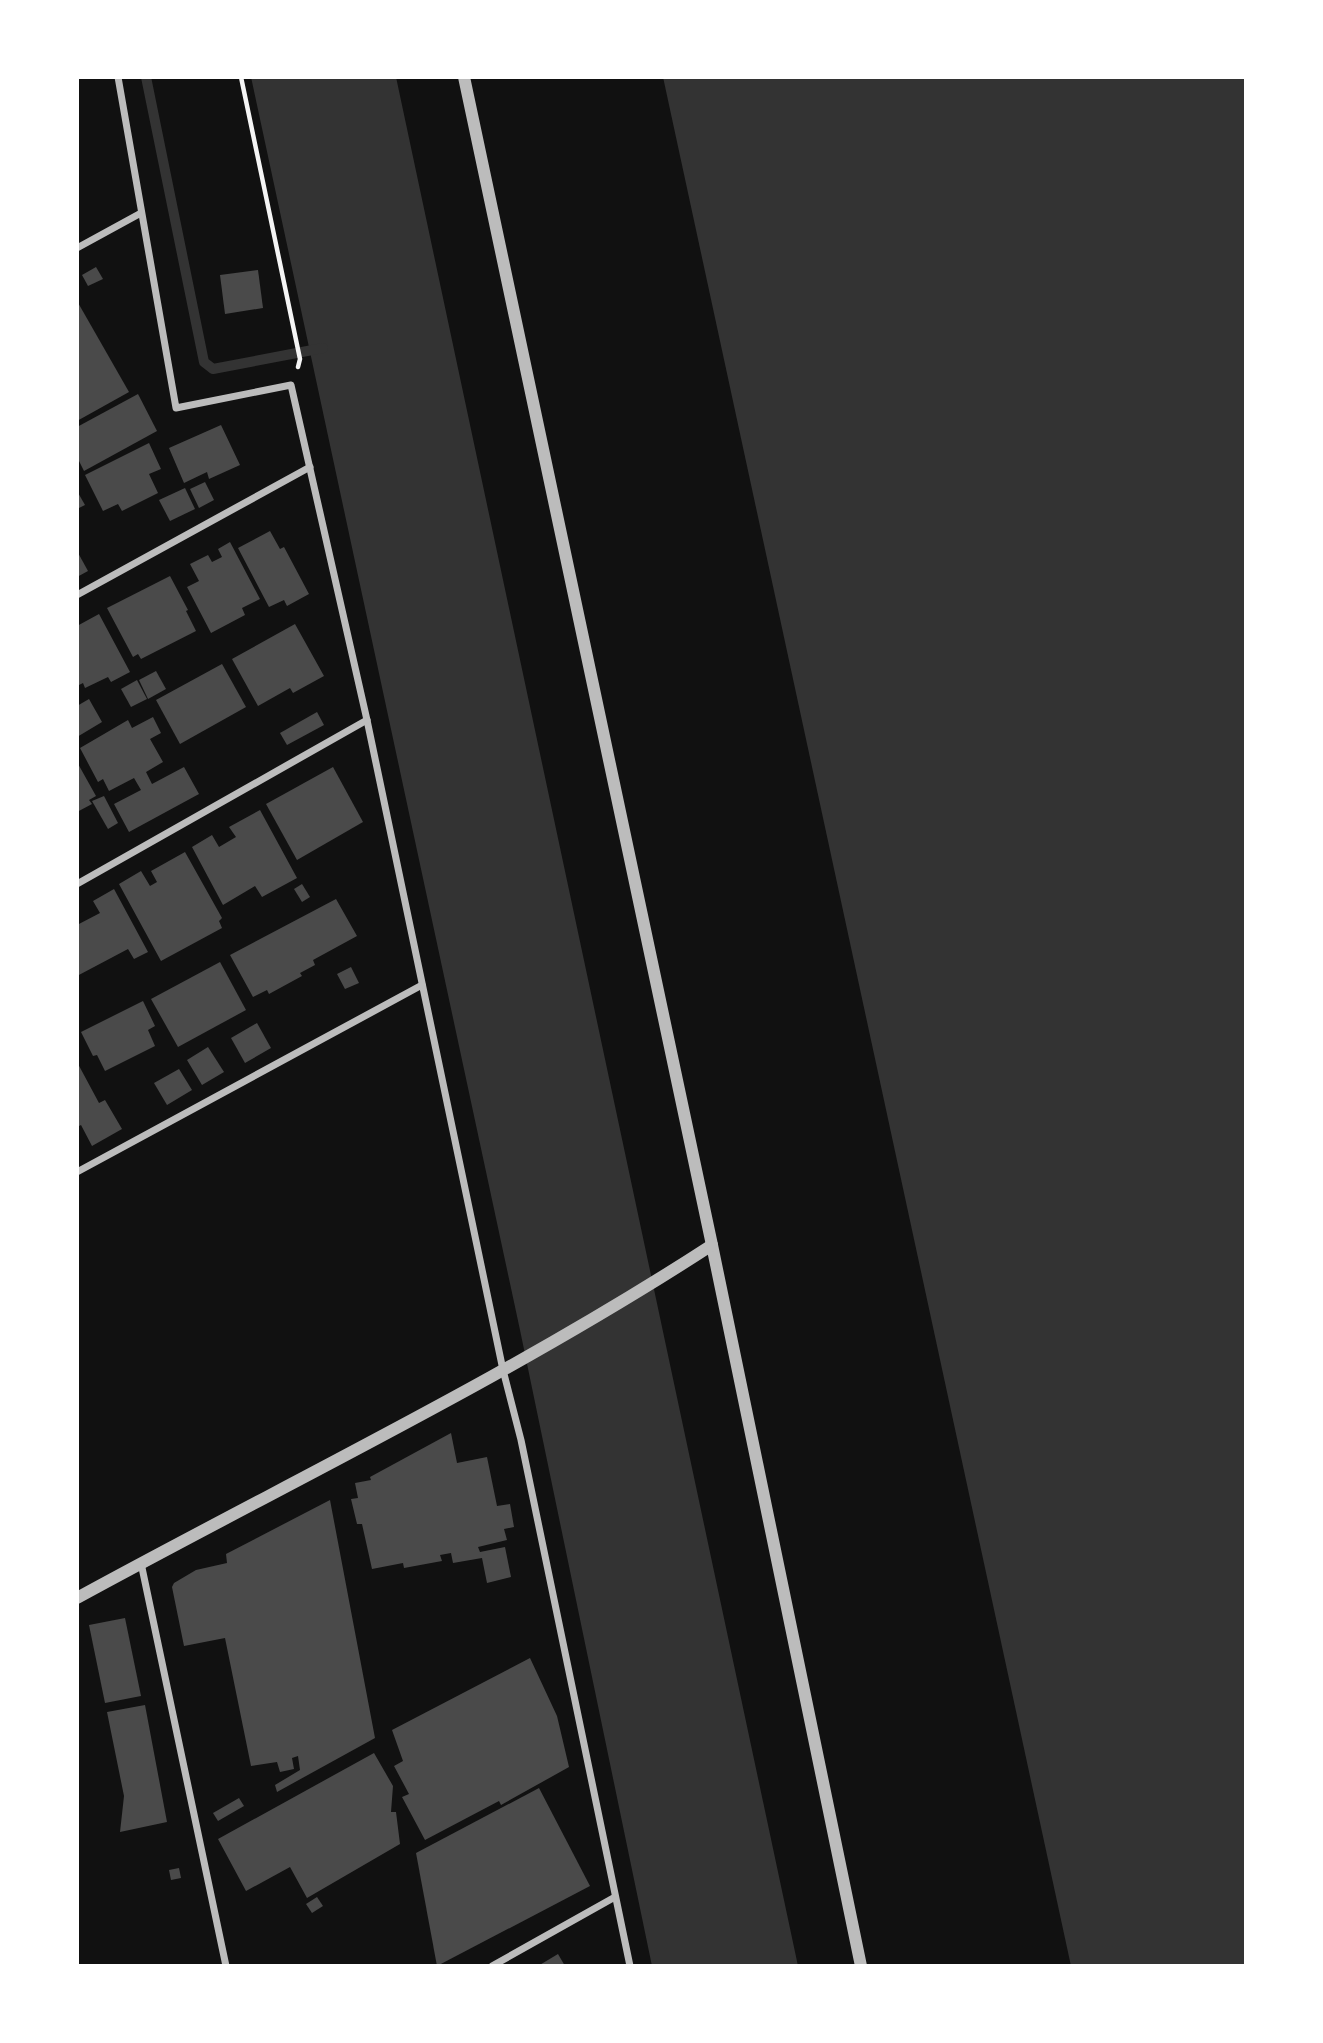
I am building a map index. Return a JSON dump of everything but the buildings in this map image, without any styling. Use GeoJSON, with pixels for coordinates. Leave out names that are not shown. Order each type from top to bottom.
{"type":"FeatureCollection","features":[{"type":"Feature","properties":{"kind":"street"},"geometry":{"type":"LineString","coordinates":[[118,77],[176,408],[291,385],[367,720],[630,1966]]}},
{"type":"Feature","properties":{"kind":"street"},"geometry":{"type":"LineString","coordinates":[[464,77],[712,1245],[861,1966]]}},
{"type":"Feature","properties":{"kind":"street"},"geometry":{"type":"LineString","coordinates":[[77,248],[141,213]]}},
{"type":"Feature","properties":{"kind":"street"},"geometry":{"type":"LineString","coordinates":[[77,595],[310,467]]}},
{"type":"Feature","properties":{"kind":"street"},"geometry":{"type":"LineString","coordinates":[[77,884],[367,720]]}},
{"type":"Feature","properties":{"kind":"street"},"geometry":{"type":"LineString","coordinates":[[77,1172],[422,985]]}},
{"type":"Feature","properties":{"kind":"street"},"geometry":{"type":"LineString","coordinates":[[77,1598],[503,1370],[712,1245]]}},
{"type":"Feature","properties":{"kind":"street"},"geometry":{"type":"LineString","coordinates":[[141,1563],[226,1966]]}},
{"type":"Feature","properties":{"kind":"street"},"geometry":{"type":"LineString","coordinates":[[492,1966],[615,1897]]}},
{"type":"Feature","properties":{"kind":"path"},"geometry":{"type":"LineString","coordinates":[[241,77],[300,359]]}},
{"type":"Feature","properties":{"kind":"shaded area"},"geometry":{"type":"Polygon","coordinates":[[[251,77],[396,77],[798,1966],[652,1966],[520,1330],[251,77]]]}},
{"type":"Feature","properties":{"kind":"shaded area"},"geometry":{"type":"Polygon","coordinates":[[[663,77],[1246,77],[1246,1966],[1071,1966],[663,77]]]}},
{"type":"Feature","properties":{"kind":"waterway"},"geometry":{"type":"LineString","coordinates":[[146,77],[204,362],[213,369],[323,348]]}}]}
